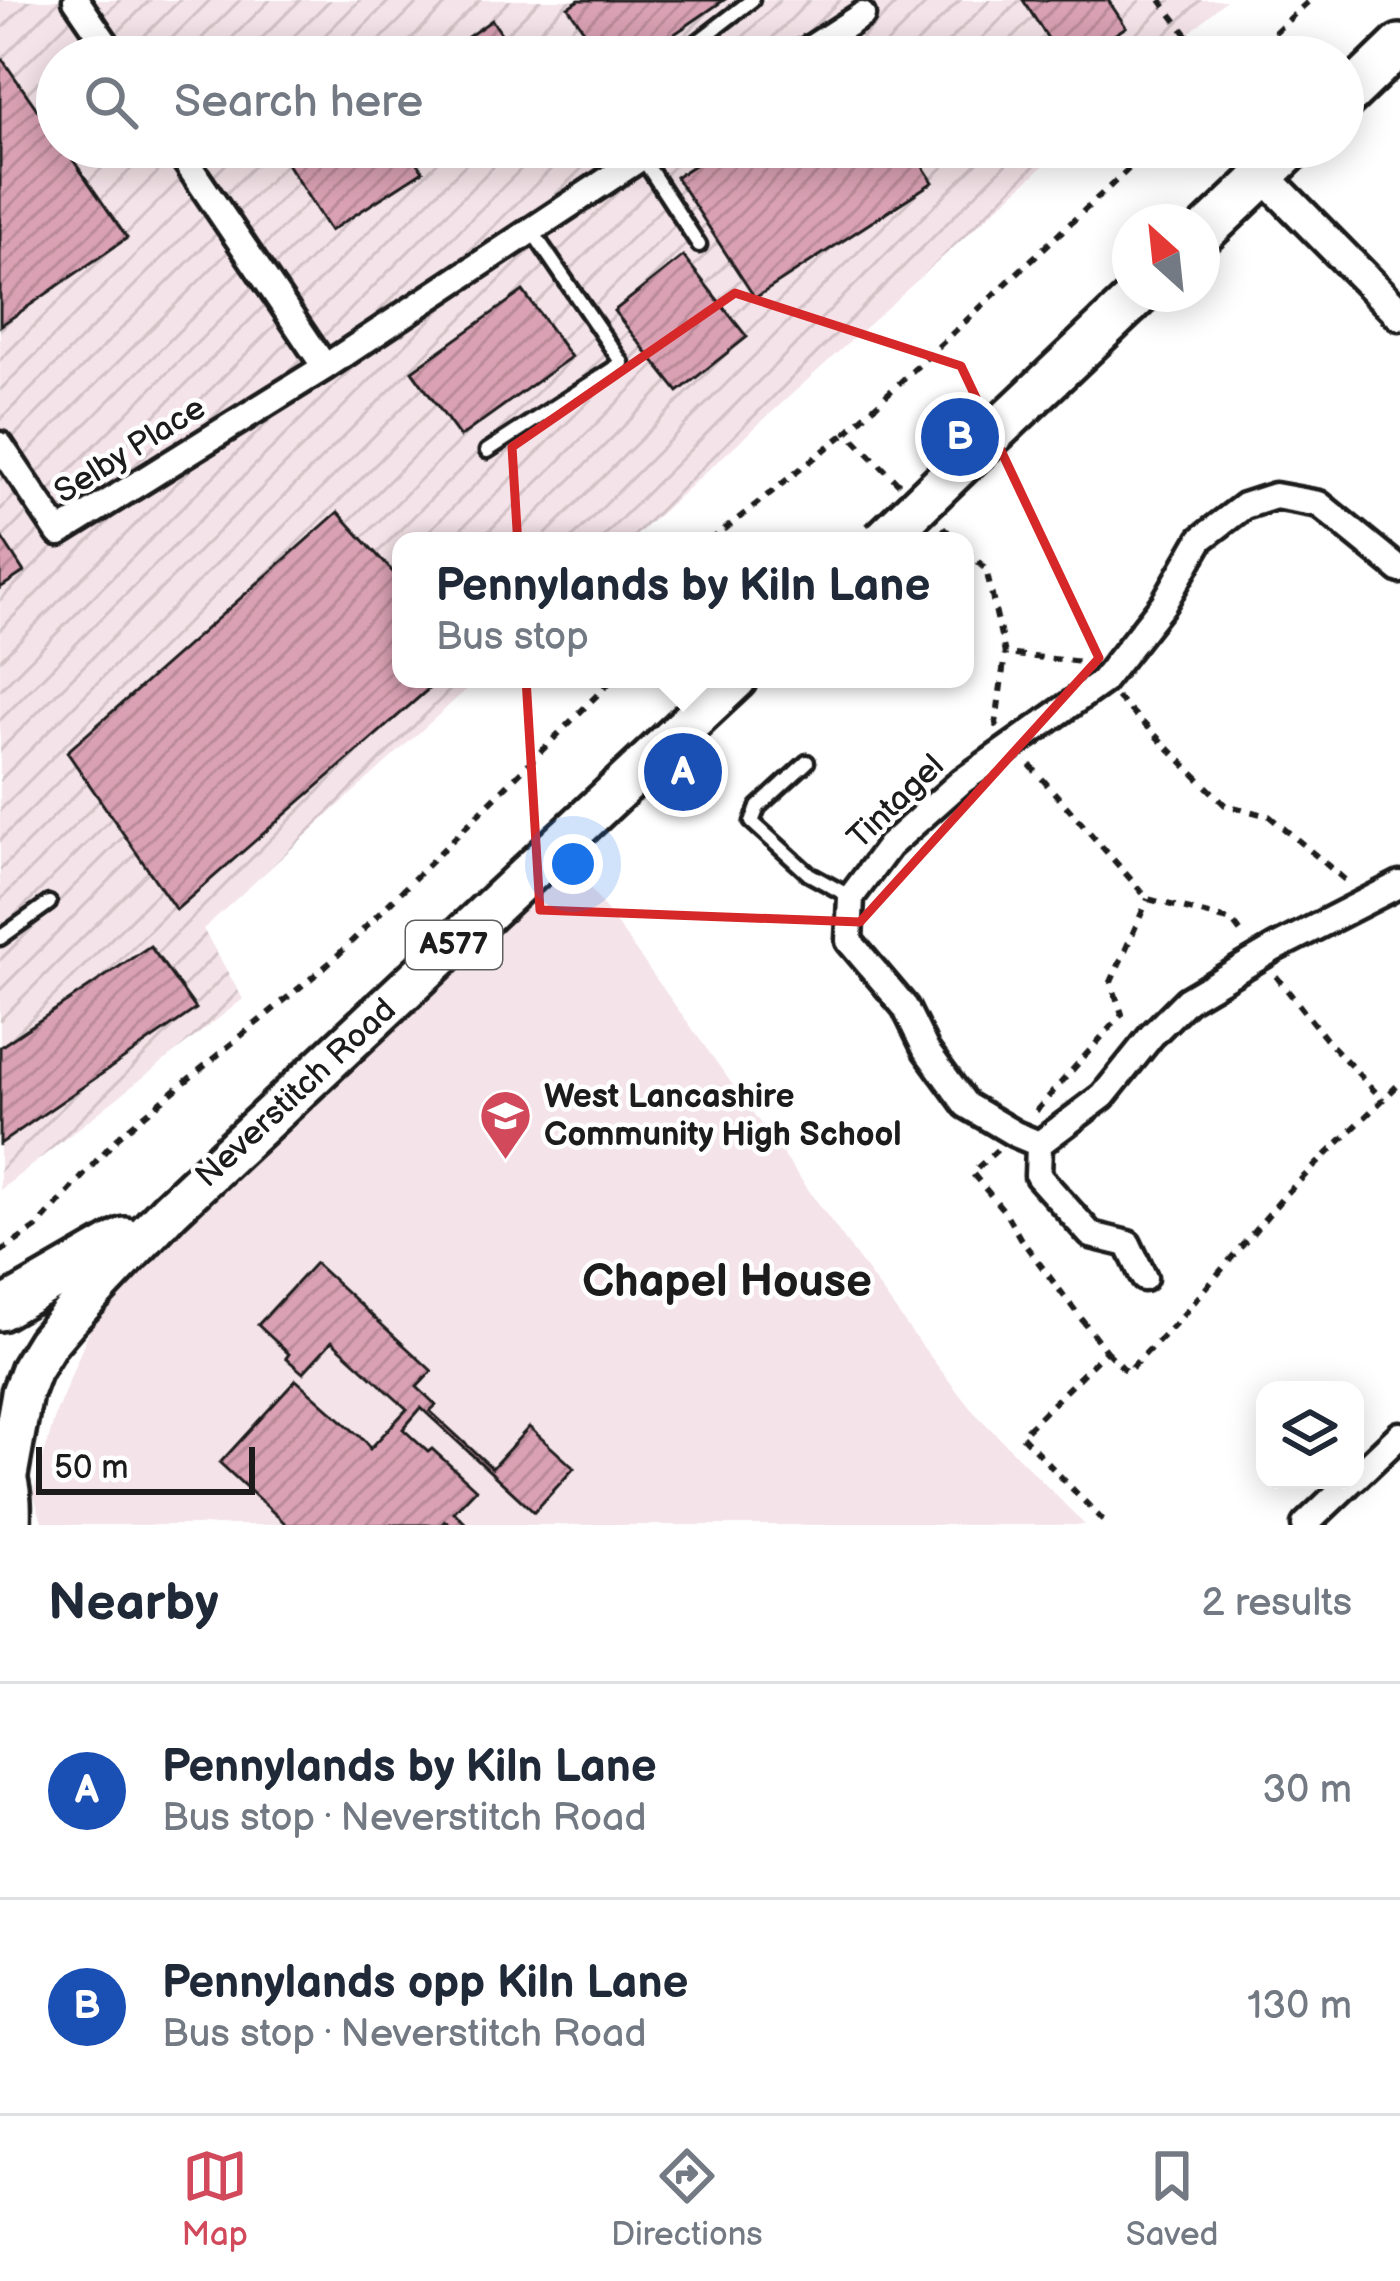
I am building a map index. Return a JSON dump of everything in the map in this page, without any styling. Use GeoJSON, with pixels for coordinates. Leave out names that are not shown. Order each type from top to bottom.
{"type":"FeatureCollection","features":[{"type":"Feature","properties":{"kind":"main road"},"geometry":{"type":"LineString","coordinates":[[1364,80],[1400,45]]}},
{"type":"Feature","properties":{"kind":"main road"},"geometry":{"type":"LineString","coordinates":[[1220,218],[1272,168]]}},
{"type":"Feature","properties":{"kind":"main road"},"geometry":{"type":"LineString","coordinates":[[891,532],[1121,312]]}},
{"type":"Feature","properties":{"kind":"main road","name":"Neverstitch Road"},"geometry":{"type":"LineString","coordinates":[[8,1497],[22,1393],[47,1343],[69,1317],[170,1210],[726,688]]}},
{"type":"Feature","properties":{"kind":"main road","name":"Neverstitch Road"},"geometry":{"type":"LineString","coordinates":[[0,1310],[170,1210]]}},
{"type":"Feature","properties":{"kind":"street"},"geometry":{"type":"LineString","coordinates":[[76,0],[101,36]]}},
{"type":"Feature","properties":{"kind":"street"},"geometry":{"type":"LineString","coordinates":[[823,36],[858,8]]}},
{"type":"Feature","properties":{"kind":"street"},"geometry":{"type":"LineString","coordinates":[[190,168],[325,367]]}},
{"type":"Feature","properties":{"kind":"street","name":"Selby Place"},"geometry":{"type":"LineString","coordinates":[[0,445],[59,532],[325,367],[619,168]]}},
{"type":"Feature","properties":{"kind":"street"},"geometry":{"type":"LineString","coordinates":[[1264,176],[1400,314]]}},
{"type":"Feature","properties":{"kind":"street","name":"Tintagel"},"geometry":{"type":"LineString","coordinates":[[1027,1139],[966,1105],[926,1050],[905,1007],[849,941],[851,897],[889,846],[962,782],[1102,682],[1164,603],[1202,539],[1244,506],[1275,496],[1319,504],[1400,570]]}},
{"type":"Feature","properties":{"kind":"street"},"geometry":{"type":"LineString","coordinates":[[1144,1278],[1128,1244],[1090,1235],[1038,1176],[1027,1139],[1071,1122],[1103,1096],[1152,1034],[1187,1000],[1400,884]]}},
{"type":"Feature","properties":{"kind":"street"},"geometry":{"type":"LineString","coordinates":[[1364,1469],[1400,1435]]}},
{"type":"Feature","properties":{"kind":"street"},"geometry":{"type":"LineString","coordinates":[[1299,1520],[1341,1489]]}},
{"type":"Feature","properties":{"kind":"lane"},"geometry":{"type":"LineString","coordinates":[[705,36],[752,0]]}},
{"type":"Feature","properties":{"kind":"lane"},"geometry":{"type":"LineString","coordinates":[[655,168],[699,245]]}},
{"type":"Feature","properties":{"kind":"lane"},"geometry":{"type":"LineString","coordinates":[[488,451],[622,363],[531,230]]}},
{"type":"Feature","properties":{"kind":"lane"},"geometry":{"type":"LineString","coordinates":[[807,762],[758,807],[752,822],[809,874],[851,897]]}},
{"type":"Feature","properties":{"kind":"lane"},"geometry":{"type":"LineString","coordinates":[[0,938],[49,903]]}},
{"type":"Feature","properties":{"kind":"path"},"geometry":{"type":"LineString","coordinates":[[1160,0],[1188,36]]}},
{"type":"Feature","properties":{"kind":"path"},"geometry":{"type":"LineString","coordinates":[[1271,36],[1310,0]]}},
{"type":"Feature","properties":{"kind":"path"},"geometry":{"type":"LineString","coordinates":[[721,532],[847,432],[1130,168]]}},
{"type":"Feature","properties":{"kind":"path"},"geometry":{"type":"LineString","coordinates":[[847,432],[910,494]]}},
{"type":"Feature","properties":{"kind":"path"},"geometry":{"type":"LineString","coordinates":[[942,525],[949,532]]}},
{"type":"Feature","properties":{"kind":"path"},"geometry":{"type":"LineString","coordinates":[[974,558],[986,569],[1005,654],[995,724],[1148,899],[1232,921],[1382,1100]]}},
{"type":"Feature","properties":{"kind":"path"},"geometry":{"type":"LineString","coordinates":[[1005,654],[1081,661],[1225,805],[1270,816],[1366,902]]}},
{"type":"Feature","properties":{"kind":"path"},"geometry":{"type":"LineString","coordinates":[[0,1252],[36,1228],[118,1137],[332,961],[604,688]]}},
{"type":"Feature","properties":{"kind":"path"},"geometry":{"type":"LineString","coordinates":[[1148,899],[1111,982],[1122,1014],[1027,1139],[972,1173],[1106,1351],[1127,1372],[1178,1321],[1286,1195],[1400,1083]]}},
{"type":"Feature","properties":{"kind":"path"},"geometry":{"type":"LineString","coordinates":[[1106,1351],[1021,1435],[1107,1525]]}},
{"type":"Feature","properties":{"kind":"highlighted area"},"geometry":{"type":"Polygon","coordinates":[[[735,293],[961,366],[1099,658],[860,922],[540,910],[512,447],[735,293]]]}},
{"type":"Feature","properties":{"kind":"shaded area"},"geometry":{"type":"Polygon","coordinates":[[[0,0],[1226,0],[1186,36],[36,36],[36,168],[1041,168],[640,532],[392,532],[392,688],[468,688],[203,929],[243,999],[0,1190],[0,0]]]}},
{"type":"Feature","properties":{"kind":"shaded area","name":"West Lancashire Community High School"},"geometry":{"type":"Polygon","coordinates":[[[560,846],[912,1333],[971,1409],[1085,1525],[43,1525],[33,1493],[56,1413],[91,1326],[170,1210],[560,846]]]}},
{"type":"Feature","properties":{"kind":"building"},"geometry":{"type":"Polygon","coordinates":[[[579,0],[724,0],[672,36],[588,36],[568,7],[579,0]]]}},
{"type":"Feature","properties":{"kind":"building"},"geometry":{"type":"Polygon","coordinates":[[[1023,0],[1108,0],[1126,27],[1112,36],[1046,36],[1023,0]]]}},
{"type":"Feature","properties":{"kind":"building"},"geometry":{"type":"Polygon","coordinates":[[[492,20],[503,36],[469,36],[492,20]]]}},
{"type":"Feature","properties":{"kind":"building"},"geometry":{"type":"Polygon","coordinates":[[[0,56],[36,108],[36,168],[79,168],[127,238],[0,326],[0,56]]]}},
{"type":"Feature","properties":{"kind":"building"},"geometry":{"type":"Polygon","coordinates":[[[290,168],[421,168],[423,171],[330,231],[290,168]]]}},
{"type":"Feature","properties":{"kind":"building"},"geometry":{"type":"Polygon","coordinates":[[[690,168],[924,168],[933,182],[755,298],[676,177],[690,168]]]}},
{"type":"Feature","properties":{"kind":"building"},"geometry":{"type":"Polygon","coordinates":[[[683,256],[747,337],[678,392],[614,311],[683,256]]]}},
{"type":"Feature","properties":{"kind":"building"},"geometry":{"type":"Polygon","coordinates":[[[523,291],[571,357],[460,437],[412,371],[523,291]]]}},
{"type":"Feature","properties":{"kind":"building"},"geometry":{"type":"Polygon","coordinates":[[[338,512],[392,571],[392,688],[430,688],[176,910],[67,752],[338,512]]]}},
{"type":"Feature","properties":{"kind":"building"},"geometry":{"type":"Polygon","coordinates":[[[0,535],[24,572],[0,588],[0,535]]]}},
{"type":"Feature","properties":{"kind":"building"},"geometry":{"type":"Polygon","coordinates":[[[150,946],[196,1009],[0,1144],[0,1047],[150,946]]]}},
{"type":"Feature","properties":{"kind":"building"},"geometry":{"type":"Polygon","coordinates":[[[315,1263],[432,1371],[417,1387],[436,1405],[430,1411],[492,1468],[529,1427],[574,1468],[534,1512],[421,1408],[403,1429],[476,1489],[454,1512],[467,1525],[445,1521],[441,1525],[287,1525],[220,1463],[296,1380],[370,1449],[407,1409],[332,1341],[303,1373],[258,1325],[315,1263]]]}},
{"type":"Feature","properties":{"kind":"place","name":"Pennylands opp Kiln Lane"},"geometry":{"type":"Point","coordinates":[960,437]}},
{"type":"Feature","properties":{"kind":"place","name":"Pennylands by Kiln Lane"},"geometry":{"type":"Point","coordinates":[683,772]}},
{"type":"Feature","properties":{"kind":"place","name":"West Lancashire Community High School"},"geometry":{"type":"Point","coordinates":[505,1162]}},
{"type":"Feature","properties":{"kind":"district","name":"Chapel House"},"geometry":{"type":"Point","coordinates":[727,1282]}}]}
